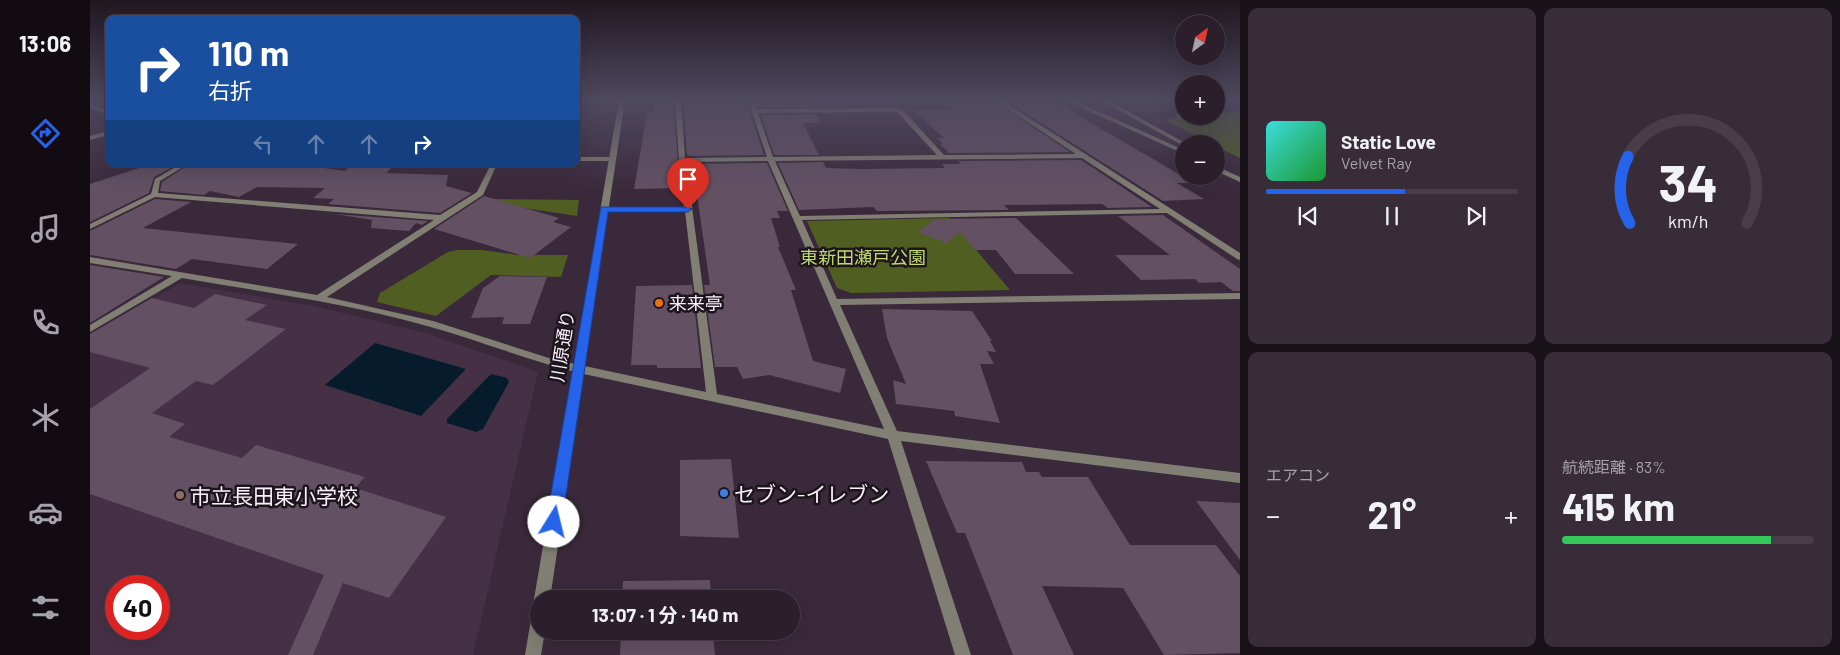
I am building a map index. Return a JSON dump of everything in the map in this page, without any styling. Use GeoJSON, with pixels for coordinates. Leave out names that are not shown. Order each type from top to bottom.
{"type":"FeatureCollection","features":[{"type":"Feature","properties":{"kind":"street","name":"川原通り"},"geometry":{"type":"LineString","coordinates":[[543,590],[617,131]]}},
{"type":"Feature","properties":{"kind":"street"},"geometry":{"type":"LineString","coordinates":[[680,131],[682,160],[712,397]]}},
{"type":"Feature","properties":{"kind":"street"},"geometry":{"type":"LineString","coordinates":[[761,131],[771,160],[796,218],[893,435],[963,655]]}},
{"type":"Feature","properties":{"kind":"street"},"geometry":{"type":"LineString","coordinates":[[918,131],[943,158]]}},
{"type":"Feature","properties":{"kind":"street"},"geometry":{"type":"LineString","coordinates":[[1043,131],[1240,257]]}},
{"type":"Feature","properties":{"kind":"street"},"geometry":{"type":"LineString","coordinates":[[1136,131],[1175,148]]}},
{"type":"Feature","properties":{"kind":"street"},"geometry":{"type":"LineString","coordinates":[[1159,131],[1175,139]]}},
{"type":"Feature","properties":{"kind":"street"},"geometry":{"type":"LineString","coordinates":[[90,138],[105,134]]}},
{"type":"Feature","properties":{"kind":"street"},"geometry":{"type":"LineString","coordinates":[[682,160],[1082,156]]}},
{"type":"Feature","properties":{"kind":"street"},"geometry":{"type":"LineString","coordinates":[[580,159],[612,159]]}},
{"type":"Feature","properties":{"kind":"street"},"geometry":{"type":"LineString","coordinates":[[154,195],[157,180],[180,167]]}},
{"type":"Feature","properties":{"kind":"street"},"geometry":{"type":"LineString","coordinates":[[319,298],[480,193],[493,167]]}},
{"type":"Feature","properties":{"kind":"street"},"geometry":{"type":"LineString","coordinates":[[1225,172],[1240,180]]}},
{"type":"Feature","properties":{"kind":"street"},"geometry":{"type":"LineString","coordinates":[[90,227],[154,195],[443,218]]}},
{"type":"Feature","properties":{"kind":"street"},"geometry":{"type":"LineString","coordinates":[[604,209],[688,209]]}},
{"type":"Feature","properties":{"kind":"street"},"geometry":{"type":"LineString","coordinates":[[796,218],[1168,210]]}},
{"type":"Feature","properties":{"kind":"street"},"geometry":{"type":"LineString","coordinates":[[90,260],[319,298],[429,323],[579,369],[893,435],[1240,478]]}},
{"type":"Feature","properties":{"kind":"street"},"geometry":{"type":"LineString","coordinates":[[90,329],[180,275]]}},
{"type":"Feature","properties":{"kind":"street"},"geometry":{"type":"LineString","coordinates":[[834,302],[1240,296]]}},
{"type":"Feature","properties":{"kind":"street"},"geometry":{"type":"LineString","coordinates":[[533,655],[536,640]]}},
{"type":"Feature","properties":{"kind":"shaded area"},"geometry":{"type":"Polygon","coordinates":[[[180,283],[314,306],[429,334],[538,372],[473,655],[90,655],[90,337],[180,283]]]}},
{"type":"Feature","properties":{"kind":"green space"},"geometry":{"type":"Polygon","coordinates":[[[1186,131],[1240,131],[1240,158],[1225,150],[1225,135],[1194,135],[1186,131]]]}},
{"type":"Feature","properties":{"kind":"green space"},"geometry":{"type":"Polygon","coordinates":[[[480,199],[579,200],[577,216],[505,205],[480,199]]]}},
{"type":"Feature","properties":{"kind":"green space","name":"東新田瀬戸公園"},"geometry":{"type":"Polygon","coordinates":[[[949,218],[1010,290],[851,293],[837,288],[807,221],[949,218]]]}},
{"type":"Feature","properties":{"kind":"green space"},"geometry":{"type":"Polygon","coordinates":[[[482,250],[518,255],[568,255],[561,277],[491,275],[436,316],[377,302],[380,293],[448,252],[482,250]]]}},
{"type":"Feature","properties":{"kind":"water"},"geometry":{"type":"Polygon","coordinates":[[[375,343],[466,369],[421,416],[325,385],[375,343]]]}},
{"type":"Feature","properties":{"kind":"water"},"geometry":{"type":"Polygon","coordinates":[[[491,374],[507,378],[509,382],[483,429],[476,432],[447,423],[447,419],[491,374]]]}},
{"type":"Feature","properties":{"kind":"building"},"geometry":{"type":"Polygon","coordinates":[[[644,131],[675,131],[680,188],[634,189],[644,131]]]}},
{"type":"Feature","properties":{"kind":"building"},"geometry":{"type":"Polygon","coordinates":[[[685,131],[756,131],[764,155],[687,156],[685,131]]]}},
{"type":"Feature","properties":{"kind":"building"},"geometry":{"type":"Polygon","coordinates":[[[766,131],[807,131],[819,155],[774,155],[766,131]]]}},
{"type":"Feature","properties":{"kind":"building"},"geometry":{"type":"Polygon","coordinates":[[[936,131],[1038,131],[1070,152],[949,153],[937,138],[944,138],[936,131]]]}},
{"type":"Feature","properties":{"kind":"building"},"geometry":{"type":"Polygon","coordinates":[[[1053,131],[1104,131],[1175,172],[1175,185],[1180,185],[1204,199],[1163,201],[1053,131]]]}},
{"type":"Feature","properties":{"kind":"building"},"geometry":{"type":"Polygon","coordinates":[[[1081,160],[1152,207],[1108,208],[1102,204],[1004,205],[1009,210],[877,211],[873,207],[799,210],[778,163],[823,162],[826,168],[862,169],[945,168],[942,164],[961,164],[958,161],[1081,160]]]}},
{"type":"Feature","properties":{"kind":"building"},"geometry":{"type":"Polygon","coordinates":[[[767,163],[788,211],[777,211],[780,218],[771,218],[780,247],[778,247],[796,290],[791,290],[813,361],[846,369],[840,393],[769,375],[743,379],[737,367],[715,367],[704,285],[710,285],[696,188],[691,188],[688,164],[767,163]]]}},
{"type":"Feature","properties":{"kind":"building"},"geometry":{"type":"Polygon","coordinates":[[[142,167],[172,167],[154,177],[149,193],[90,222],[90,184],[142,167]]]}},
{"type":"Feature","properties":{"kind":"building"},"geometry":{"type":"Polygon","coordinates":[[[185,167],[317,167],[345,171],[349,167],[392,167],[386,173],[448,175],[446,186],[472,193],[440,213],[328,204],[334,199],[313,198],[325,188],[257,187],[239,197],[210,191],[204,195],[160,191],[162,182],[185,167]]]}},
{"type":"Feature","properties":{"kind":"building"},"geometry":{"type":"Polygon","coordinates":[[[484,196],[559,218],[553,222],[571,227],[530,258],[434,229],[484,196]]]}},
{"type":"Feature","properties":{"kind":"building"},"geometry":{"type":"Polygon","coordinates":[[[155,199],[191,202],[143,228],[298,244],[267,269],[192,259],[176,269],[90,255],[90,231],[155,199]]]}},
{"type":"Feature","properties":{"kind":"building"},"geometry":{"type":"Polygon","coordinates":[[[335,214],[428,221],[422,225],[416,223],[409,231],[371,228],[372,220],[335,214]]]}},
{"type":"Feature","properties":{"kind":"building"},"geometry":{"type":"Polygon","coordinates":[[[1163,215],[1240,269],[1240,291],[1233,291],[1221,282],[1199,283],[1195,279],[1141,280],[1115,255],[1170,255],[1118,216],[1163,215]]]}},
{"type":"Feature","properties":{"kind":"building"},"geometry":{"type":"Polygon","coordinates":[[[1016,218],[1074,274],[1015,274],[996,250],[975,250],[960,232],[946,243],[918,232],[936,219],[1016,218]]]}},
{"type":"Feature","properties":{"kind":"building"},"geometry":{"type":"Polygon","coordinates":[[[90,265],[164,277],[90,323],[90,265]]]}},
{"type":"Feature","properties":{"kind":"building"},"geometry":{"type":"Polygon","coordinates":[[[500,276],[547,277],[530,324],[502,324],[504,317],[471,318],[483,288],[500,276]]]}},
{"type":"Feature","properties":{"kind":"building"},"geometry":{"type":"Polygon","coordinates":[[[692,285],[701,368],[657,368],[657,365],[631,365],[636,286],[692,285]]]}},
{"type":"Feature","properties":{"kind":"building"},"geometry":{"type":"Polygon","coordinates":[[[215,294],[267,305],[245,320],[286,329],[213,385],[196,381],[152,413],[185,424],[169,437],[242,458],[256,445],[365,477],[355,488],[446,517],[389,598],[343,583],[313,655],[288,655],[324,575],[90,494],[90,409],[150,368],[90,352],[90,334],[152,298],[194,308],[215,294]]]}},
{"type":"Feature","properties":{"kind":"building"},"geometry":{"type":"Polygon","coordinates":[[[882,309],[972,311],[992,341],[990,341],[996,352],[987,351],[994,364],[980,364],[1000,423],[955,416],[954,411],[896,404],[893,380],[906,384],[887,338],[882,309]]]}},
{"type":"Feature","properties":{"kind":"building"},"geometry":{"type":"Polygon","coordinates":[[[731,459],[739,538],[680,536],[680,460],[731,459]]]}},
{"type":"Feature","properties":{"kind":"building"},"geometry":{"type":"Polygon","coordinates":[[[926,461],[1022,462],[1026,472],[1039,472],[1042,477],[1088,477],[1130,545],[1216,545],[1240,576],[1240,653],[1164,655],[1123,588],[1042,586],[1074,655],[1013,655],[965,533],[957,533],[926,461]]]}},
{"type":"Feature","properties":{"kind":"building"},"geometry":{"type":"Polygon","coordinates":[[[1196,501],[1240,503],[1240,560],[1196,501]]]}},
{"type":"Feature","properties":{"kind":"building"},"geometry":{"type":"Polygon","coordinates":[[[710,580],[711,590],[622,590],[623,581],[710,580]]]}},
{"type":"Feature","properties":{"kind":"building"},"geometry":{"type":"Polygon","coordinates":[[[621,640],[714,640],[715,655],[620,655],[621,640]]]}},
{"type":"Feature","properties":{"kind":"place","name":"来来亭"},"geometry":{"type":"Point","coordinates":[659,303]}},
{"type":"Feature","properties":{"kind":"place","name":"セブン-イレブン"},"geometry":{"type":"Point","coordinates":[724,493]}},
{"type":"Feature","properties":{"kind":"place","name":"市立長田東小学校"},"geometry":{"type":"Point","coordinates":[180,495]}},
{"type":"Feature","properties":{"kind":"route"},"geometry":{"type":"LineString","coordinates":[[554,522],[604,209],[688,209]]}}]}
